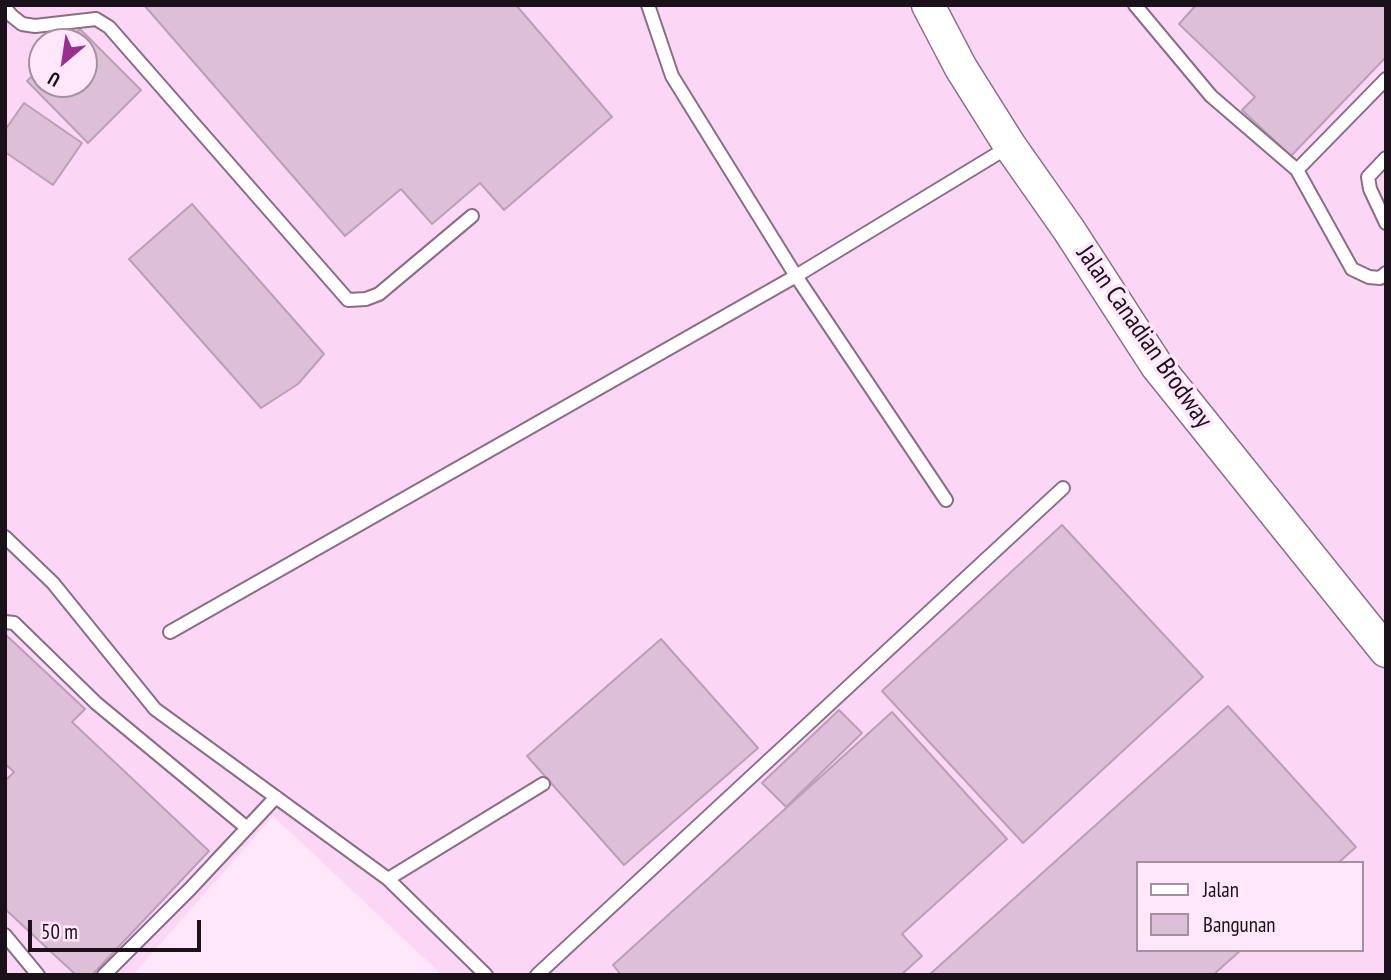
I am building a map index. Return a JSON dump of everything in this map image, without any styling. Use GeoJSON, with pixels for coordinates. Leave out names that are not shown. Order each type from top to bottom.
{"type":"FeatureCollection","features":[{"type":"Feature","properties":{"kind":"street","name":"Jalan Canadian Brodway"},"geometry":{"type":"LineString","coordinates":[[928,5],[961,68],[1010,146],[1069,230],[1157,366],[1383,642]]}},
{"type":"Feature","properties":{"kind":"lane"},"geometry":{"type":"LineString","coordinates":[[648,5],[671,76],[796,276],[946,500]]}},
{"type":"Feature","properties":{"kind":"lane"},"geometry":{"type":"LineString","coordinates":[[1135,5],[1211,96],[1297,170],[1352,269],[1368,277],[1380,278],[1386,273]]}},
{"type":"Feature","properties":{"kind":"lane"},"geometry":{"type":"LineString","coordinates":[[5,8],[22,24],[35,26],[96,19],[109,27],[348,300],[366,299],[379,294],[472,216]]}},
{"type":"Feature","properties":{"kind":"lane"},"geometry":{"type":"LineString","coordinates":[[1297,170],[1386,79]]}},
{"type":"Feature","properties":{"kind":"lane"},"geometry":{"type":"LineString","coordinates":[[170,632],[796,276],[1010,146]]}},
{"type":"Feature","properties":{"kind":"lane"},"geometry":{"type":"LineString","coordinates":[[1386,158],[1368,177],[1370,190],[1386,223]]}},
{"type":"Feature","properties":{"kind":"lane"},"geometry":{"type":"LineString","coordinates":[[537,975],[1063,488]]}},
{"type":"Feature","properties":{"kind":"lane"},"geometry":{"type":"LineString","coordinates":[[5,537],[53,583],[155,709],[388,879],[486,975]]}},
{"type":"Feature","properties":{"kind":"lane"},"geometry":{"type":"LineString","coordinates":[[5,622],[14,623],[96,704],[247,828]]}},
{"type":"Feature","properties":{"kind":"lane"},"geometry":{"type":"LineString","coordinates":[[388,879],[543,784]]}},
{"type":"Feature","properties":{"kind":"lane"},"geometry":{"type":"LineString","coordinates":[[104,975],[276,797]]}},
{"type":"Feature","properties":{"kind":"lane"},"geometry":{"type":"LineString","coordinates":[[5,935],[38,975]]}},
{"type":"Feature","properties":{"kind":"shaded area"},"geometry":{"type":"Polygon","coordinates":[[[5,5],[1386,5],[1386,975],[442,975],[273,816],[133,975],[5,975],[5,5]]]}},
{"type":"Feature","properties":{"kind":"building"},"geometry":{"type":"Polygon","coordinates":[[[144,5],[516,5],[612,117],[504,210],[480,183],[432,224],[401,189],[345,236],[144,5]]]}},
{"type":"Feature","properties":{"kind":"building"},"geometry":{"type":"Polygon","coordinates":[[[1196,5],[1386,5],[1386,57],[1291,156],[1242,110],[1255,97],[1179,24],[1196,5]]]}},
{"type":"Feature","properties":{"kind":"building"},"geometry":{"type":"Polygon","coordinates":[[[98,47],[141,90],[88,143],[44,98],[98,98],[98,47]]]}},
{"type":"Feature","properties":{"kind":"building"},"geometry":{"type":"Polygon","coordinates":[[[24,103],[82,143],[53,185],[5,152],[5,130],[24,103]]]}},
{"type":"Feature","properties":{"kind":"building"},"geometry":{"type":"Polygon","coordinates":[[[192,204],[324,354],[298,384],[261,408],[129,259],[192,204]]]}},
{"type":"Feature","properties":{"kind":"building"},"geometry":{"type":"Polygon","coordinates":[[[1062,525],[1203,677],[1023,843],[882,691],[1062,525]]]}},
{"type":"Feature","properties":{"kind":"building"},"geometry":{"type":"Polygon","coordinates":[[[6,635],[85,709],[72,722],[209,851],[92,975],[76,975],[5,909],[5,781],[14,772],[5,764],[6,635]]]}},
{"type":"Feature","properties":{"kind":"building"},"geometry":{"type":"Polygon","coordinates":[[[661,639],[758,748],[624,865],[527,756],[661,639]]]}},
{"type":"Feature","properties":{"kind":"building"},"geometry":{"type":"Polygon","coordinates":[[[1228,706],[1356,847],[1340,861],[1136,861],[1136,952],[1239,952],[1213,975],[929,975],[1228,706]]]}},
{"type":"Feature","properties":{"kind":"building"},"geometry":{"type":"Polygon","coordinates":[[[839,710],[862,733],[786,807],[762,783],[839,710]]]}},
{"type":"Feature","properties":{"kind":"building"},"geometry":{"type":"Polygon","coordinates":[[[892,712],[1007,839],[902,934],[922,956],[901,975],[621,975],[613,965],[892,712]]]}}]}
